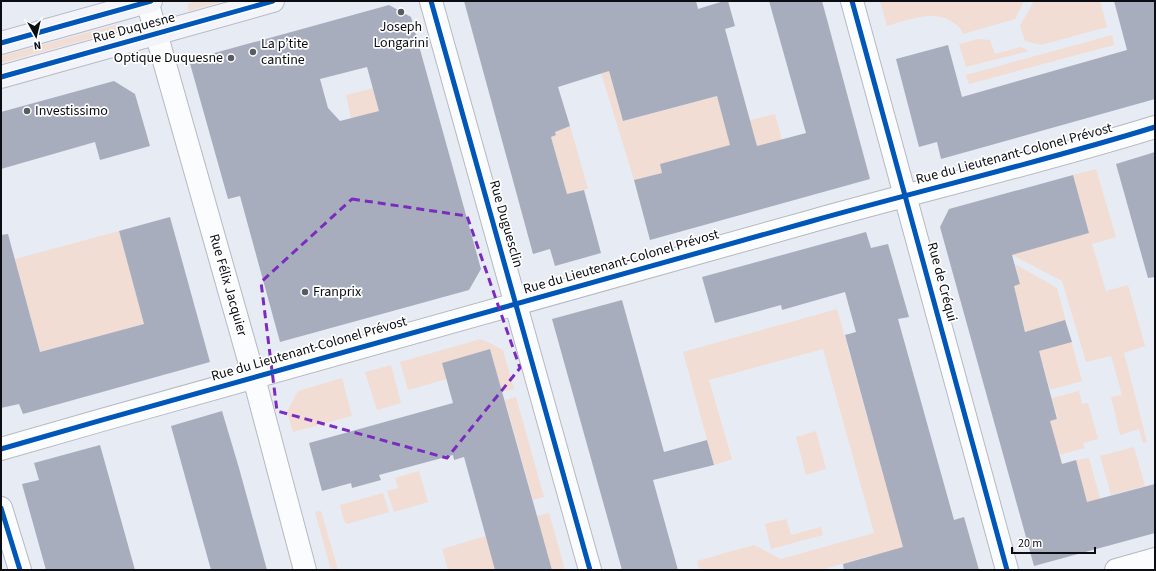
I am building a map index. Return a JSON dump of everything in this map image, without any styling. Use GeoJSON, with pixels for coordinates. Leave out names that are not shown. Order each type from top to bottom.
{"type":"FeatureCollection","features":[{"type":"Feature","properties":{"kind":"main road","name":"Rue Duquesne"},"geometry":{"type":"LineString","coordinates":[[1,43],[148,1]]}},
{"type":"Feature","properties":{"kind":"main road","name":"Rue Duquesne"},"geometry":{"type":"LineString","coordinates":[[1,77],[273,1]]}},
{"type":"Feature","properties":{"kind":"street","name":"Rue Félix Jacquier"},"geometry":{"type":"LineString","coordinates":[[148,1],[254,378],[305,570]]}},
{"type":"Feature","properties":{"kind":"street","name":"Rue Duguesclin"},"geometry":{"type":"LineString","coordinates":[[431,1],[590,570]]}},
{"type":"Feature","properties":{"kind":"street","name":"Rue de Créqui"},"geometry":{"type":"LineString","coordinates":[[852,1],[1008,570]]}},
{"type":"Feature","properties":{"kind":"street","name":"Rue du Lieutenant-Colonel Prévost"},"geometry":{"type":"LineString","coordinates":[[1,449],[516,304],[541,295],[1155,128]]}},
{"type":"Feature","properties":{"kind":"street"},"geometry":{"type":"LineString","coordinates":[[1,508],[20,570]]}},
{"type":"Feature","properties":{"kind":"street"},"geometry":{"type":"LineString","coordinates":[[1116,570],[1155,559]]}},
{"type":"Feature","properties":{"kind":"highlighted area"},"geometry":{"type":"Polygon","coordinates":[[[352,199],[467,216],[520,368],[447,458],[277,411],[261,282],[352,199]]]}},
{"type":"Feature","properties":{"kind":"shaded area"},"geometry":{"type":"Polygon","coordinates":[[[199,1],[224,1],[189,11],[187,4],[199,1]]]}},
{"type":"Feature","properties":{"kind":"shaded area"},"geometry":{"type":"Polygon","coordinates":[[[880,1],[1024,1],[1015,19],[963,34],[960,28],[947,19],[931,16],[887,26],[880,1]]]}},
{"type":"Feature","properties":{"kind":"shaded area"},"geometry":{"type":"Polygon","coordinates":[[[1034,1],[1100,1],[1107,27],[1041,45],[1025,41],[1020,26],[1034,1]]]}},
{"type":"Feature","properties":{"kind":"shaded area"},"geometry":{"type":"Polygon","coordinates":[[[116,25],[118,31],[1,63],[1,56],[116,25]]]}},
{"type":"Feature","properties":{"kind":"shaded area"},"geometry":{"type":"Polygon","coordinates":[[[1112,35],[1114,45],[969,84],[966,75],[1112,35]]]}},
{"type":"Feature","properties":{"kind":"shaded area"},"geometry":{"type":"Polygon","coordinates":[[[978,39],[990,40],[995,54],[1021,47],[1029,51],[966,67],[959,44],[978,39]]]}},
{"type":"Feature","properties":{"kind":"shaded area"},"geometry":{"type":"Polygon","coordinates":[[[606,62],[623,121],[717,96],[725,126],[775,114],[789,165],[660,164],[662,173],[634,180],[598,63],[606,62]]]}},
{"type":"Feature","properties":{"kind":"shaded area"},"geometry":{"type":"Polygon","coordinates":[[[374,88],[373,90],[374,92],[375,91],[384,122],[351,118],[346,95],[374,88]]]}},
{"type":"Feature","properties":{"kind":"shaded area"},"geometry":{"type":"Polygon","coordinates":[[[570,126],[588,189],[567,194],[551,137],[556,135],[555,130],[570,126]]]}},
{"type":"Feature","properties":{"kind":"shaded area"},"geometry":{"type":"Polygon","coordinates":[[[1096,169],[1116,237],[1092,244],[1106,291],[1128,285],[1145,346],[1124,353],[1147,442],[1143,443],[1139,429],[1120,435],[1111,397],[1122,395],[1111,356],[1086,362],[1062,281],[1012,255],[1089,233],[1073,175],[1096,169]]]}},
{"type":"Feature","properties":{"kind":"shaded area"},"geometry":{"type":"Polygon","coordinates":[[[119,231],[144,324],[40,352],[15,259],[119,231]]]}},
{"type":"Feature","properties":{"kind":"shaded area"},"geometry":{"type":"Polygon","coordinates":[[[1015,264],[1057,288],[1082,381],[1050,390],[1043,364],[1035,365],[1013,286],[1020,284],[1015,264]]]}},
{"type":"Feature","properties":{"kind":"shaded area"},"geometry":{"type":"Polygon","coordinates":[[[837,309],[900,535],[920,543],[873,559],[872,555],[821,570],[699,570],[697,561],[754,545],[781,559],[874,533],[823,349],[709,380],[732,459],[714,465],[683,352],[837,309]]]}},
{"type":"Feature","properties":{"kind":"shaded area"},"geometry":{"type":"Polygon","coordinates":[[[481,339],[503,350],[514,389],[502,392],[490,350],[442,363],[447,379],[408,390],[400,362],[481,339]]]}},
{"type":"Feature","properties":{"kind":"shaded area"},"geometry":{"type":"Polygon","coordinates":[[[391,365],[401,403],[377,410],[365,372],[391,365]]]}},
{"type":"Feature","properties":{"kind":"shaded area"},"geometry":{"type":"Polygon","coordinates":[[[342,378],[352,416],[293,432],[287,412],[298,391],[342,378]]]}},
{"type":"Feature","properties":{"kind":"shaded area"},"geometry":{"type":"Polygon","coordinates":[[[1079,391],[1082,404],[1088,403],[1098,439],[1083,443],[1085,448],[1059,455],[1050,421],[1058,419],[1052,398],[1079,391]]]}},
{"type":"Feature","properties":{"kind":"shaded area"},"geometry":{"type":"Polygon","coordinates":[[[516,397],[544,497],[533,500],[505,400],[516,397]]]}},
{"type":"Feature","properties":{"kind":"shaded area"},"geometry":{"type":"Polygon","coordinates":[[[816,431],[826,469],[806,475],[796,437],[816,431]]]}},
{"type":"Feature","properties":{"kind":"shaded area"},"geometry":{"type":"Polygon","coordinates":[[[1134,447],[1145,486],[1111,495],[1100,456],[1134,447]]]}},
{"type":"Feature","properties":{"kind":"shaded area"},"geometry":{"type":"Polygon","coordinates":[[[1089,458],[1103,509],[1089,512],[1076,460],[1089,458]]]}},
{"type":"Feature","properties":{"kind":"shaded area"},"geometry":{"type":"Polygon","coordinates":[[[419,471],[428,502],[394,512],[387,491],[398,488],[395,478],[419,471]]]}},
{"type":"Feature","properties":{"kind":"shaded area"},"geometry":{"type":"Polygon","coordinates":[[[383,493],[389,512],[347,524],[344,521],[340,505],[383,493]]]}},
{"type":"Feature","properties":{"kind":"shaded area"},"geometry":{"type":"Polygon","coordinates":[[[321,511],[338,570],[331,570],[315,512],[321,511]]]}},
{"type":"Feature","properties":{"kind":"shaded area"},"geometry":{"type":"Polygon","coordinates":[[[549,513],[565,570],[552,570],[537,516],[549,513]]]}},
{"type":"Feature","properties":{"kind":"shaded area"},"geometry":{"type":"Polygon","coordinates":[[[786,519],[791,535],[821,527],[823,535],[771,549],[765,524],[786,519]]]}},
{"type":"Feature","properties":{"kind":"shaded area"},"geometry":{"type":"Polygon","coordinates":[[[486,536],[497,570],[448,570],[442,549],[486,536]]]}},
{"type":"Feature","properties":{"kind":"building"},"geometry":{"type":"Polygon","coordinates":[[[464,1],[696,1],[698,9],[728,1],[735,26],[725,29],[757,146],[806,133],[769,1],[822,1],[870,179],[650,240],[634,180],[662,173],[660,164],[730,145],[717,96],[623,121],[609,71],[558,87],[570,126],[555,132],[556,135],[551,137],[567,194],[584,190],[601,253],[555,266],[550,249],[533,254],[464,1]]]}},
{"type":"Feature","properties":{"kind":"building"},"geometry":{"type":"Polygon","coordinates":[[[1114,1],[1155,1],[1155,99],[941,159],[937,142],[919,147],[896,59],[948,45],[962,97],[1127,50],[1114,1]]]}},
{"type":"Feature","properties":{"kind":"building"},"geometry":{"type":"Polygon","coordinates":[[[389,5],[411,17],[481,269],[469,290],[280,342],[240,196],[228,199],[189,60],[389,5]],[[367,67],[320,79],[328,108],[340,121],[379,111],[367,67]]]}},
{"type":"Feature","properties":{"kind":"building"},"geometry":{"type":"Polygon","coordinates":[[[114,81],[135,94],[150,146],[100,160],[95,142],[1,169],[1,112],[114,81]]]}},
{"type":"Feature","properties":{"kind":"building"},"geometry":{"type":"Polygon","coordinates":[[[1155,152],[1155,277],[1148,278],[1116,164],[1155,152]]]}},
{"type":"Feature","properties":{"kind":"building"},"geometry":{"type":"Polygon","coordinates":[[[1073,175],[1089,233],[1012,255],[1020,284],[1014,286],[1025,332],[1065,320],[1072,342],[1039,351],[1057,419],[1050,421],[1062,464],[1076,460],[1087,502],[1155,484],[1155,533],[1034,566],[940,227],[949,209],[1073,175]]]}},
{"type":"Feature","properties":{"kind":"building"},"geometry":{"type":"Polygon","coordinates":[[[170,217],[210,362],[23,414],[19,404],[1,408],[1,235],[8,234],[40,352],[144,324],[119,231],[170,217]]]}},
{"type":"Feature","properties":{"kind":"building"},"geometry":{"type":"Polygon","coordinates":[[[866,232],[871,248],[888,244],[909,317],[898,319],[954,520],[964,517],[979,570],[844,570],[843,564],[903,547],[845,335],[856,332],[845,292],[782,310],[781,305],[715,323],[702,277],[866,232]]]}},
{"type":"Feature","properties":{"kind":"building"},"geometry":{"type":"Polygon","coordinates":[[[622,300],[664,452],[707,440],[714,465],[653,480],[678,570],[622,570],[552,319],[622,300]]]}},
{"type":"Feature","properties":{"kind":"building"},"geometry":{"type":"Polygon","coordinates":[[[490,349],[552,570],[495,570],[464,457],[454,460],[453,455],[379,475],[381,480],[352,488],[351,483],[322,491],[309,443],[453,403],[442,363],[490,349]]]}},
{"type":"Feature","properties":{"kind":"building"},"geometry":{"type":"Polygon","coordinates":[[[222,411],[267,570],[211,570],[171,426],[222,411]]]}},
{"type":"Feature","properties":{"kind":"building"},"geometry":{"type":"Polygon","coordinates":[[[100,445],[135,570],[46,570],[22,484],[39,480],[34,463],[100,445]]]}},
{"type":"Feature","properties":{"kind":"cycle path"},"geometry":{"type":"LineString","coordinates":[[1,43],[151,1]]}},
{"type":"Feature","properties":{"kind":"cycle path"},"geometry":{"type":"LineString","coordinates":[[1,77],[273,1]]}},
{"type":"Feature","properties":{"kind":"cycle path"},"geometry":{"type":"LineString","coordinates":[[431,1],[590,570]]}},
{"type":"Feature","properties":{"kind":"cycle path"},"geometry":{"type":"LineString","coordinates":[[852,1],[1007,570]]}},
{"type":"Feature","properties":{"kind":"cycle path"},"geometry":{"type":"LineString","coordinates":[[1,449],[855,209],[1070,152],[1155,127]]}},
{"type":"Feature","properties":{"kind":"cycle path"},"geometry":{"type":"LineString","coordinates":[[1,508],[20,570]]}},
{"type":"Feature","properties":{"kind":"place","name":"Joseph Longarini"},"geometry":{"type":"Point","coordinates":[401,12]}},
{"type":"Feature","properties":{"kind":"place","name":"La p’tite cantine"},"geometry":{"type":"Point","coordinates":[253,52]}},
{"type":"Feature","properties":{"kind":"place","name":"Optique Duquesne"},"geometry":{"type":"Point","coordinates":[231,58]}},
{"type":"Feature","properties":{"kind":"place","name":"Investissimo"},"geometry":{"type":"Point","coordinates":[27,111]}},
{"type":"Feature","properties":{"kind":"place","name":"Franprix"},"geometry":{"type":"Point","coordinates":[305,292]}}]}
